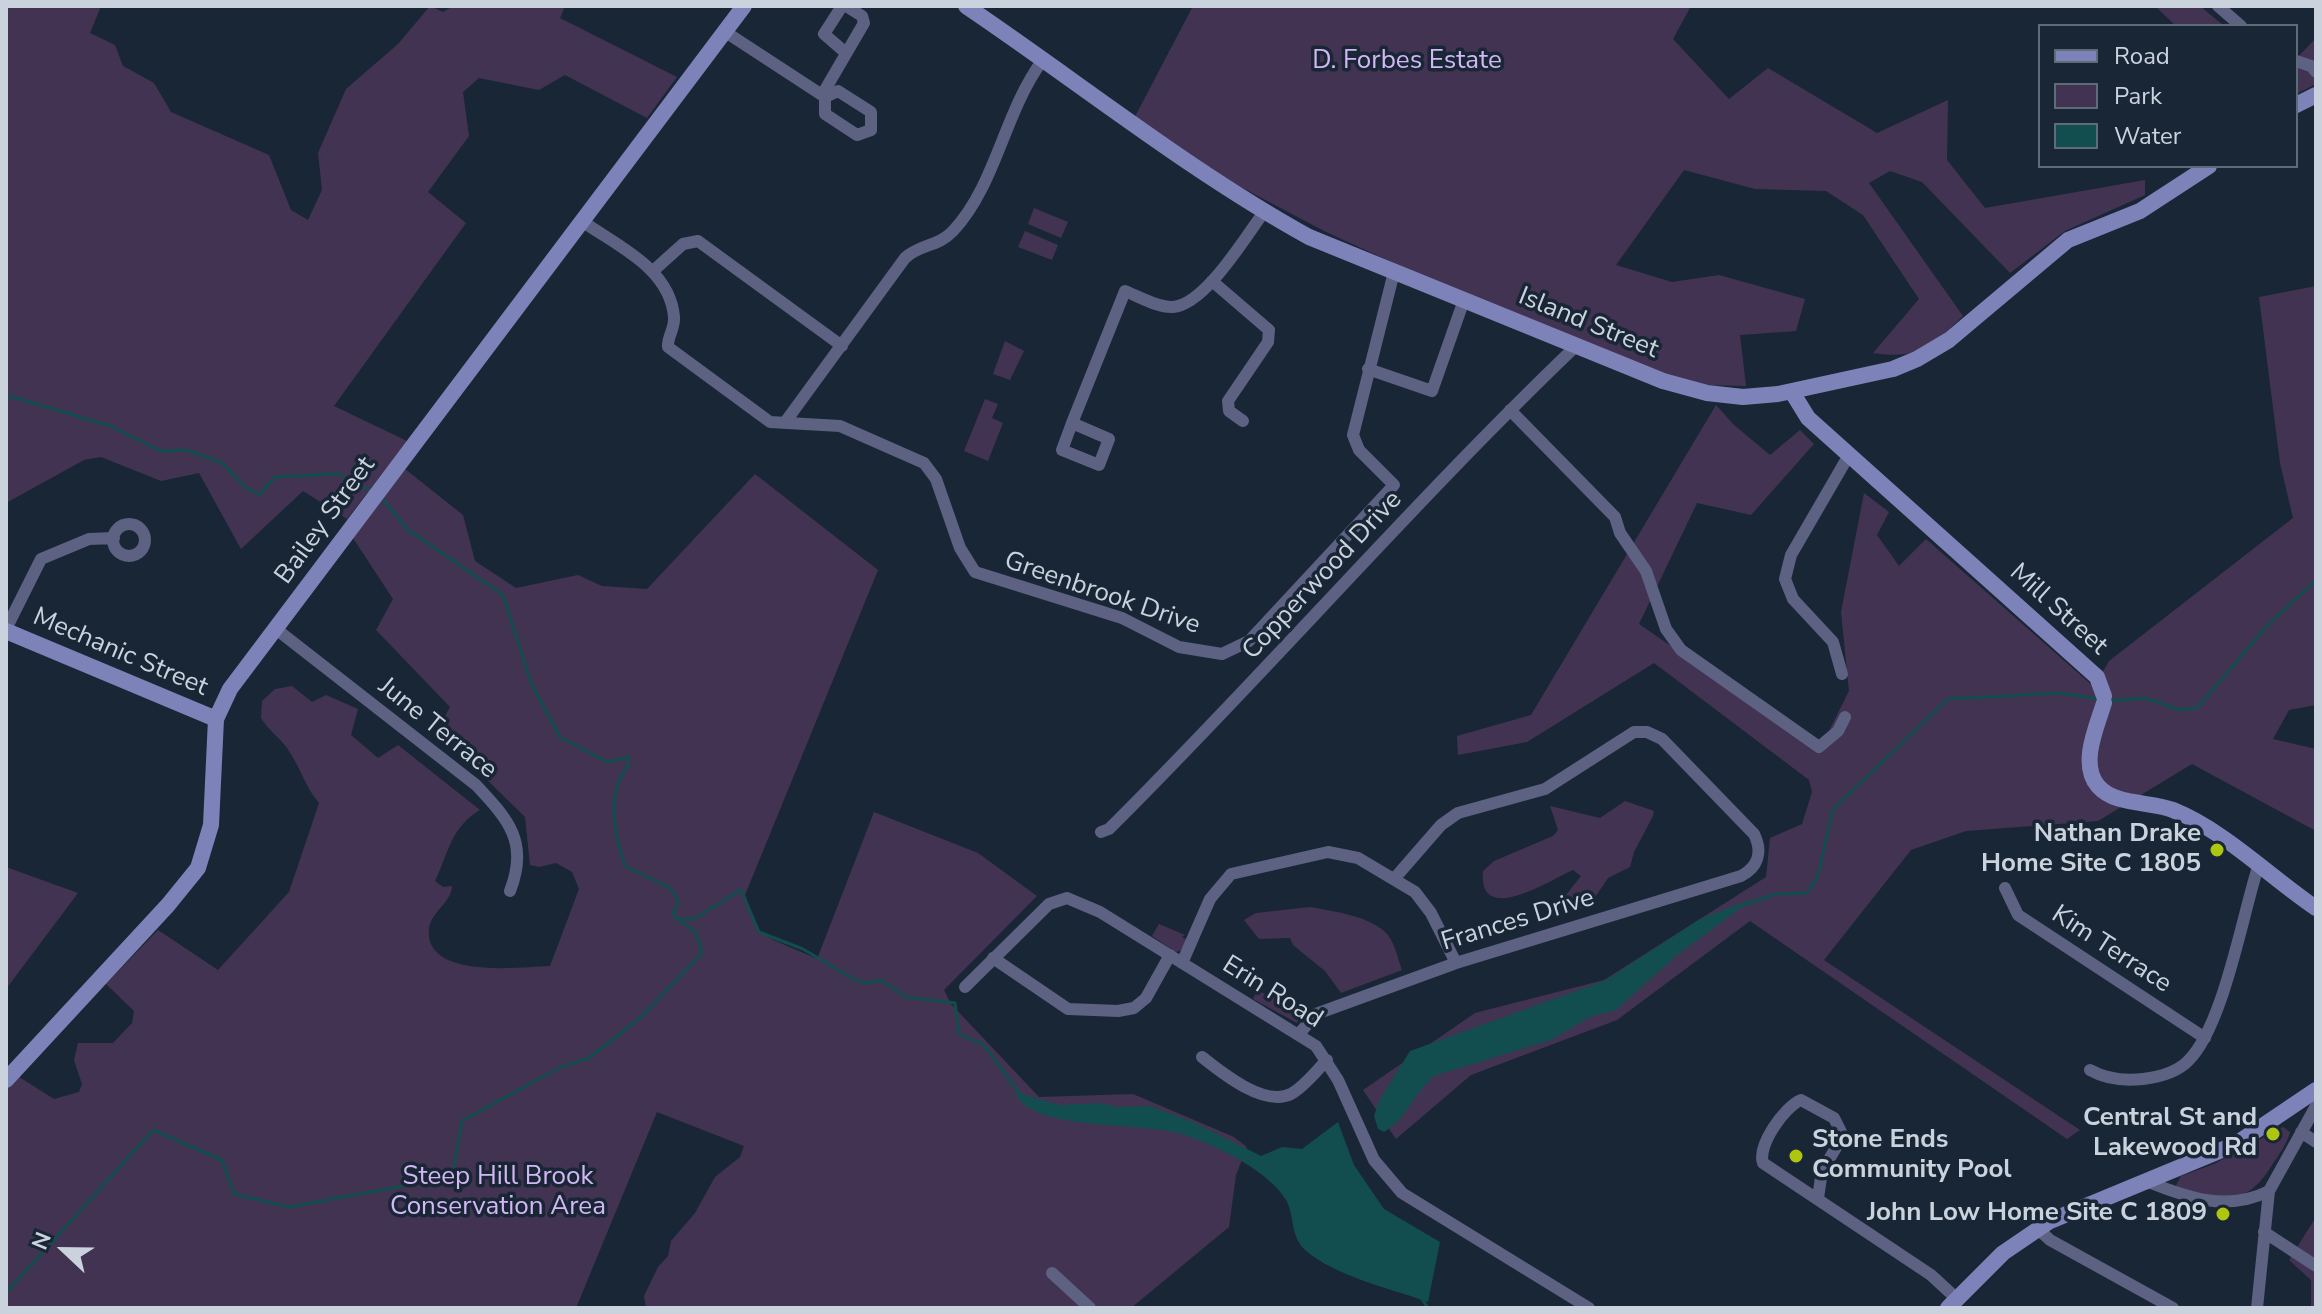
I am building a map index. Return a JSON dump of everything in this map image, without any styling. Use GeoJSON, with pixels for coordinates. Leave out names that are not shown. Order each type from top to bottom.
{"type":"FeatureCollection","features":[{"type":"Feature","properties":{"kind":"street","name":"Bailey Street"},"geometry":{"type":"LineString","coordinates":[[6,1080],[168,905],[198,868],[211,825],[216,719],[230,689],[744,6]]}},
{"type":"Feature","properties":{"kind":"street"},"geometry":{"type":"LineString","coordinates":[[724,31],[823,96],[865,21],[844,6],[824,34],[846,53]]}},
{"type":"Feature","properties":{"kind":"street","name":"Island Street"},"geometry":{"type":"LineString","coordinates":[[966,6],[1264,212],[1324,245],[1663,381],[1707,393],[1743,397],[1792,392],[1893,369],[1917,359],[1949,340],[2068,240],[2140,211],[2170,195],[2206,168]]}},
{"type":"Feature","properties":{"kind":"street"},"geometry":{"type":"LineString","coordinates":[[2218,6],[2239,24]]}},
{"type":"Feature","properties":{"kind":"street"},"geometry":{"type":"LineString","coordinates":[[786,421],[905,258],[916,249],[940,243],[970,210],[1012,111],[1042,61]]}},
{"type":"Feature","properties":{"kind":"street"},"geometry":{"type":"LineString","coordinates":[[2298,62],[2311,66],[2316,72]]}},
{"type":"Feature","properties":{"kind":"street"},"geometry":{"type":"LineString","coordinates":[[2298,104],[2316,95]]}},
{"type":"Feature","properties":{"kind":"street"},"geometry":{"type":"LineString","coordinates":[[1072,423],[1125,291],[1176,307],[1212,281],[1264,212]]}},
{"type":"Feature","properties":{"kind":"street","name":"Greenbrook Drive"},"geometry":{"type":"LineString","coordinates":[[582,221],[653,271],[674,315],[668,347],[767,420],[840,426],[924,463],[936,479],[960,548],[975,572],[1122,618],[1179,647],[1222,654],[1249,641],[1394,485],[1354,443],[1368,369],[1394,272]]}},
{"type":"Feature","properties":{"kind":"street"},"geometry":{"type":"LineString","coordinates":[[653,271],[683,244],[698,241],[842,346]]}},
{"type":"Feature","properties":{"kind":"street"},"geometry":{"type":"LineString","coordinates":[[1212,281],[1269,330],[1268,342],[1228,401],[1229,411],[1243,421]]}},
{"type":"Feature","properties":{"kind":"street"},"geometry":{"type":"LineString","coordinates":[[1368,369],[1432,391],[1464,300]]}},
{"type":"Feature","properties":{"kind":"street","name":"Copperwood Drive"},"geometry":{"type":"LineString","coordinates":[[1101,832],[1109,829],[1223,714],[1510,410],[1576,346]]}},
{"type":"Feature","properties":{"kind":"street","name":"Mill Street"},"geometry":{"type":"LineString","coordinates":[[1792,392],[1808,418],[2090,671],[2103,687],[2104,699],[2090,756],[2097,786],[2108,794],[2184,816],[2316,908]]}},
{"type":"Feature","properties":{"kind":"street"},"geometry":{"type":"LineString","coordinates":[[1510,410],[1615,517],[1620,533],[1646,571],[1666,629],[1681,650],[1819,747],[1831,738],[1845,717]]}},
{"type":"Feature","properties":{"kind":"street"},"geometry":{"type":"LineString","coordinates":[[1842,674],[1833,642],[1793,599],[1785,579],[1791,555],[1849,455]]}},
{"type":"Feature","properties":{"kind":"street"},"geometry":{"type":"LineString","coordinates":[[6,630],[41,559],[89,539],[114,538]]}},
{"type":"Feature","properties":{"kind":"street","name":"June Terrace"},"geometry":{"type":"LineString","coordinates":[[276,629],[476,785],[493,803],[514,834],[520,855],[510,891]]}},
{"type":"Feature","properties":{"kind":"street","name":"Mechanic Street"},"geometry":{"type":"LineString","coordinates":[[6,630],[216,719]]}},
{"type":"Feature","properties":{"kind":"street","name":"Frances Drive"},"geometry":{"type":"LineString","coordinates":[[1299,1034],[1316,1014],[1456,963],[1741,876],[1756,862],[1759,848],[1754,834],[1662,739],[1647,732],[1634,732],[1545,789],[1458,813],[1441,825],[1394,879]]}},
{"type":"Feature","properties":{"kind":"street"},"geometry":{"type":"LineString","coordinates":[[1182,963],[1210,899],[1234,872],[1334,852],[1358,858],[1415,892],[1425,904],[1456,963]]}},
{"type":"Feature","properties":{"kind":"street"},"geometry":{"type":"LineString","coordinates":[[2090,1070],[2105,1077],[2154,1078],[2185,1064],[2205,1038],[2258,867]]}},
{"type":"Feature","properties":{"kind":"street","name":"Kim Terrace"},"geometry":{"type":"LineString","coordinates":[[2005,888],[2018,915],[2205,1038]]}},
{"type":"Feature","properties":{"kind":"street","name":"Erin Road"},"geometry":{"type":"LineString","coordinates":[[965,987],[1042,908],[1067,898],[1100,912],[1299,1034],[1327,1060],[1374,1160],[1395,1187],[1414,1202],[1589,1308]]}},
{"type":"Feature","properties":{"kind":"street"},"geometry":{"type":"LineString","coordinates":[[993,958],[1068,1009],[1118,1011],[1134,1008],[1146,998],[1170,955]]}},
{"type":"Feature","properties":{"kind":"street"},"geometry":{"type":"LineString","coordinates":[[1202,1057],[1224,1074],[1267,1096],[1277,1097],[1294,1092],[1327,1060]]}},
{"type":"Feature","properties":{"kind":"street"},"geometry":{"type":"LineString","coordinates":[[1818,1198],[1822,1171],[1843,1136],[1834,1118],[1801,1100],[1791,1107],[1763,1147],[1761,1159],[1789,1183],[1818,1198],[1931,1275],[1952,1303],[2003,1253],[2038,1229],[2076,1208],[2236,1144],[2316,1090]]}},
{"type":"Feature","properties":{"kind":"street"},"geometry":{"type":"LineString","coordinates":[[2257,1308],[2269,1191],[2316,1106]]}},
{"type":"Feature","properties":{"kind":"street"},"geometry":{"type":"LineString","coordinates":[[2301,1132],[2316,1142]]}},
{"type":"Feature","properties":{"kind":"street"},"geometry":{"type":"LineString","coordinates":[[2146,1181],[2210,1202],[2240,1202],[2269,1191]]}},
{"type":"Feature","properties":{"kind":"street"},"geometry":{"type":"LineString","coordinates":[[2038,1229],[2050,1240],[2173,1308]]}},
{"type":"Feature","properties":{"kind":"street"},"geometry":{"type":"LineString","coordinates":[[2264,1232],[2316,1266]]}},
{"type":"Feature","properties":{"kind":"street"},"geometry":{"type":"LineString","coordinates":[[1052,1273],[1090,1308]]}},
{"type":"Feature","properties":{"kind":"green space"},"geometry":{"type":"Polygon","coordinates":[[[6,6],[101,6],[90,33],[115,45],[123,66],[154,83],[171,112],[269,155],[291,210],[308,220],[322,190],[318,153],[346,89],[398,44],[430,6],[443,12],[453,6],[565,6],[560,18],[677,77],[647,118],[565,75],[539,90],[479,78],[463,92],[469,136],[428,192],[466,223],[334,406],[407,441],[347,519],[303,491],[241,549],[199,473],[161,481],[101,457],[84,460],[6,503],[6,6]]]}},
{"type":"Feature","properties":{"kind":"green space","name":"D. Forbes Estate"},"geometry":{"type":"Polygon","coordinates":[[[1193,6],[1691,6],[1673,39],[1729,99],[1768,68],[1877,133],[1948,100],[1947,160],[1985,208],[2145,180],[2145,195],[2065,231],[2010,273],[1922,182],[1890,171],[1869,183],[1963,316],[1933,343],[1913,352],[1889,355],[1873,353],[1919,299],[1863,215],[1826,191],[1755,189],[1684,170],[1616,265],[1672,282],[1719,275],[1805,299],[1796,331],[1740,335],[1746,386],[1659,384],[1326,232],[1129,128],[1193,6]]]}},
{"type":"Feature","properties":{"kind":"green space"},"geometry":{"type":"Polygon","coordinates":[[[2155,6],[2200,6],[2222,24],[2174,24],[2155,6]]]}},
{"type":"Feature","properties":{"kind":"green space"},"geometry":{"type":"Polygon","coordinates":[[[2316,38],[2316,84],[2298,93],[2298,57],[2316,38]]]}},
{"type":"Feature","properties":{"kind":"green space"},"geometry":{"type":"Polygon","coordinates":[[[1034,208],[1068,222],[1061,238],[1028,224],[1034,208]]]}},
{"type":"Feature","properties":{"kind":"green space"},"geometry":{"type":"Polygon","coordinates":[[[1025,231],[1058,245],[1052,260],[1018,247],[1025,231]]]}},
{"type":"Feature","properties":{"kind":"green space"},"geometry":{"type":"Polygon","coordinates":[[[2316,286],[2316,705],[2289,710],[2273,739],[2316,749],[2316,831],[2192,764],[2098,821],[1966,831],[1911,850],[1824,960],[2080,1130],[2067,1139],[1750,921],[1617,1020],[1471,1075],[1396,1139],[1363,1090],[1475,1013],[1604,980],[1766,877],[1770,838],[1802,824],[1812,792],[1809,780],[1654,663],[1527,742],[1458,755],[1457,736],[1531,715],[1716,405],[1770,455],[1800,430],[1814,444],[1751,515],[1697,503],[1639,624],[1820,749],[1849,691],[1841,612],[1864,493],[1889,512],[1877,535],[1899,566],[1926,539],[2094,687],[2109,661],[2293,518],[2280,463],[2259,297],[2316,286]]]}},
{"type":"Feature","properties":{"kind":"green space"},"geometry":{"type":"Polygon","coordinates":[[[1005,341],[1024,351],[1010,380],[993,374],[1005,341]]]}},
{"type":"Feature","properties":{"kind":"green space"},"geometry":{"type":"Polygon","coordinates":[[[985,399],[998,404],[992,418],[1003,423],[988,461],[964,451],[985,399]]]}},
{"type":"Feature","properties":{"kind":"green space","name":"Steep Hill Brook Conservation Area"},"geometry":{"type":"Polygon","coordinates":[[[400,465],[463,515],[475,561],[516,588],[578,575],[602,586],[647,589],[755,474],[878,570],[745,895],[756,927],[769,937],[817,959],[874,812],[978,853],[1037,896],[944,990],[951,1004],[1039,1097],[1133,1094],[1234,1137],[1247,1147],[1236,1175],[1229,1227],[1131,1308],[646,1308],[644,1296],[658,1267],[668,1256],[671,1241],[695,1213],[715,1177],[740,1157],[744,1146],[657,1112],[576,1308],[6,1308],[6,1086],[16,1075],[54,1099],[79,1092],[82,1084],[74,1060],[78,1043],[113,1043],[132,1023],[134,1011],[106,984],[158,930],[218,970],[289,892],[319,803],[287,748],[261,718],[262,701],[275,689],[292,686],[312,702],[326,695],[358,709],[351,735],[378,758],[398,745],[480,810],[457,832],[435,881],[443,887],[452,886],[429,928],[431,945],[441,956],[476,967],[550,966],[579,889],[572,872],[556,863],[539,867],[530,865],[525,817],[437,731],[450,707],[376,630],[393,599],[349,532],[400,465]]]}},
{"type":"Feature","properties":{"kind":"green space"},"geometry":{"type":"Polygon","coordinates":[[[1625,801],[1654,811],[1653,816],[1634,852],[1630,867],[1608,878],[1591,903],[1580,909],[1565,902],[1566,895],[1581,876],[1573,870],[1534,889],[1504,898],[1492,896],[1485,888],[1483,871],[1494,861],[1553,836],[1558,830],[1550,806],[1600,818],[1625,801]]]}},
{"type":"Feature","properties":{"kind":"green space"},"geometry":{"type":"Polygon","coordinates":[[[6,867],[78,893],[6,989],[6,867]]]}},
{"type":"Feature","properties":{"kind":"green space"},"geometry":{"type":"Polygon","coordinates":[[[1310,907],[1351,915],[1381,929],[1393,943],[1402,970],[1341,993],[1325,971],[1293,945],[1290,938],[1259,939],[1244,920],[1256,913],[1310,907]]]}},
{"type":"Feature","properties":{"kind":"green space"},"geometry":{"type":"Polygon","coordinates":[[[1159,924],[1185,935],[1182,937],[1187,940],[1181,950],[1176,952],[1152,936],[1159,924]]]}},
{"type":"Feature","properties":{"kind":"green space"},"geometry":{"type":"Polygon","coordinates":[[[1257,991],[1274,997],[1299,1018],[1297,1023],[1253,999],[1257,991]]]}},
{"type":"Feature","properties":{"kind":"green space"},"geometry":{"type":"Polygon","coordinates":[[[2283,1127],[2290,1132],[2287,1141],[2262,1179],[2243,1194],[2209,1196],[2180,1190],[2176,1185],[2181,1176],[2214,1164],[2283,1127]]]}},
{"type":"Feature","properties":{"kind":"green space"},"geometry":{"type":"Polygon","coordinates":[[[2316,1217],[2316,1308],[2311,1308],[2311,1280],[2289,1260],[2316,1217]]]}},
{"type":"Feature","properties":{"kind":"water"},"geometry":{"type":"Polygon","coordinates":[[[1754,898],[1676,956],[1616,1010],[1590,1017],[1551,1040],[1434,1076],[1392,1127],[1384,1132],[1378,1129],[1374,1116],[1380,1099],[1410,1051],[1606,980],[1700,919],[1754,898]]]}},
{"type":"Feature","properties":{"kind":"water"},"geometry":{"type":"Polygon","coordinates":[[[1015,1092],[1059,1105],[1102,1103],[1116,1107],[1150,1106],[1193,1122],[1261,1156],[1282,1147],[1302,1149],[1338,1122],[1354,1165],[1384,1209],[1440,1242],[1428,1302],[1348,1275],[1305,1250],[1297,1239],[1289,1206],[1278,1189],[1255,1169],[1227,1153],[1185,1135],[1167,1131],[1091,1124],[1042,1114],[1025,1105],[1015,1092]]]}},
{"type":"Feature","properties":{"kind":"waterway"},"geometry":{"type":"LineString","coordinates":[[6,395],[110,426],[161,451],[186,450],[222,463],[246,488],[259,495],[275,477],[339,474],[372,492]]}},
{"type":"Feature","properties":{"kind":"waterway"},"geometry":{"type":"LineString","coordinates":[[6,1293],[153,1130],[222,1160],[234,1194],[289,1207],[452,1177],[462,1121],[561,1067],[589,1058],[641,1017],[702,953],[696,932],[673,916],[678,900],[670,888],[625,866],[614,814],[617,787],[629,764],[628,757],[607,762],[560,737],[531,683],[503,595],[407,529],[382,498]]}},
{"type":"Feature","properties":{"kind":"waterway"},"geometry":{"type":"LineString","coordinates":[[2110,701],[2145,698],[2180,710],[2197,708],[2267,626],[2316,580]]}},
{"type":"Feature","properties":{"kind":"waterway"},"geometry":{"type":"LineString","coordinates":[[1744,905],[1776,894],[1807,893],[1818,876],[1833,809],[1948,699],[2059,693],[2099,699]]}},
{"type":"Feature","properties":{"kind":"waterway"},"geometry":{"type":"LineString","coordinates":[[682,919],[694,919],[741,890],[759,932],[803,949],[855,980],[867,983],[881,980],[906,997],[955,1003],[959,1034],[984,1045],[1019,1093]]}},
{"type":"Feature","properties":{"kind":"waterway"},"geometry":{"type":"LineString","coordinates":[[1422,1299],[1428,1308]]}},
{"type":"Feature","properties":{"kind":"place","name":"Nathan Drake Home Site C 1805"},"geometry":{"type":"Point","coordinates":[2217,850]}},
{"type":"Feature","properties":{"kind":"place","name":"Central St and Lakewood Rd"},"geometry":{"type":"Point","coordinates":[2273,1134]}},
{"type":"Feature","properties":{"kind":"place","name":"Stone Ends Community Pool"},"geometry":{"type":"Point","coordinates":[1796,1156]}},
{"type":"Feature","properties":{"kind":"place","name":"John Low Home Site C 1809"},"geometry":{"type":"Point","coordinates":[2223,1214]}}]}
